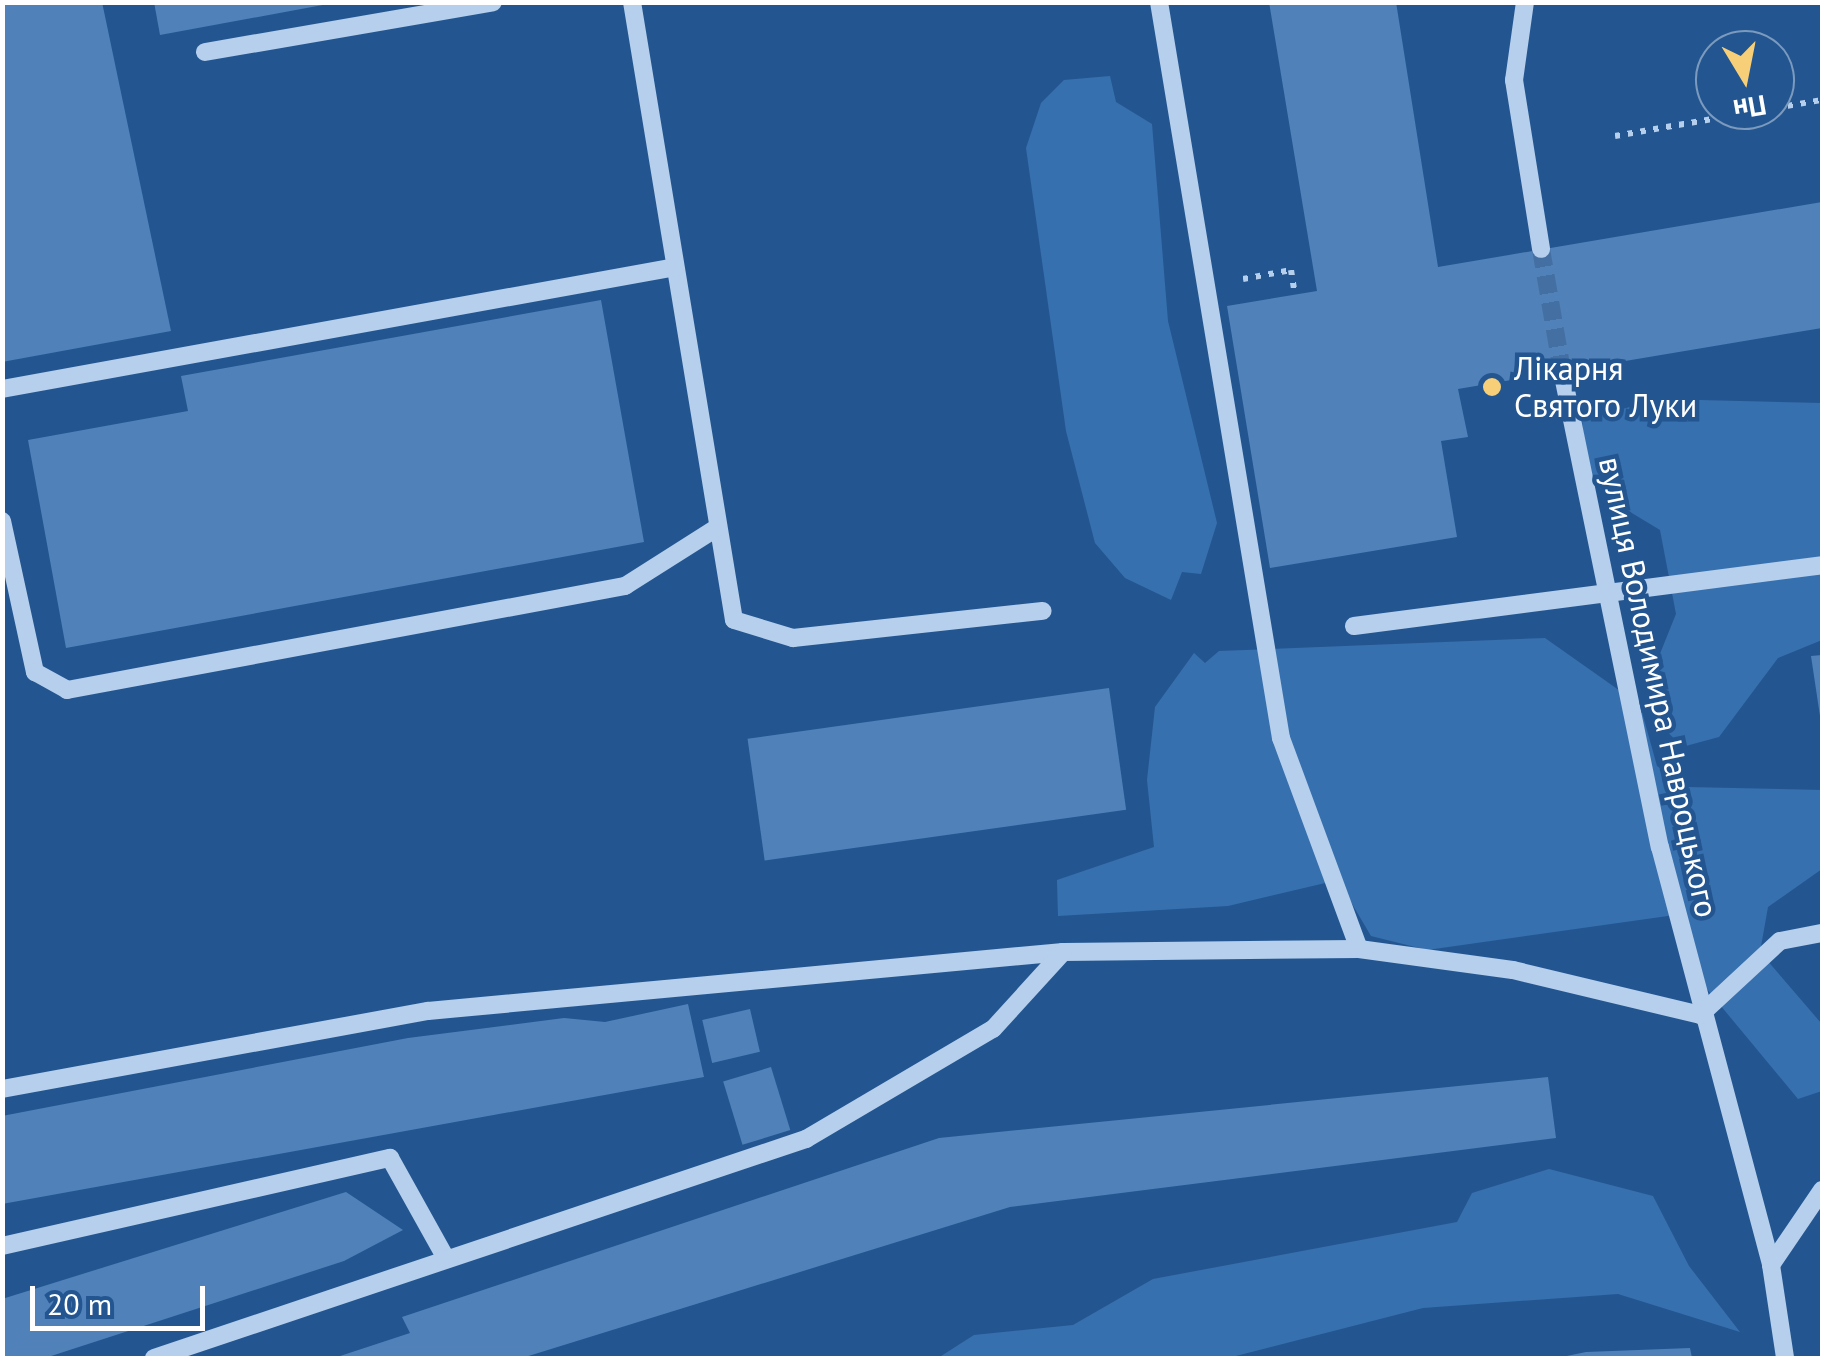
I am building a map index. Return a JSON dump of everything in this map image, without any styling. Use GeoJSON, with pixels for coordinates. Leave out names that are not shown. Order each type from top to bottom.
{"type":"FeatureCollection","features":[{"type":"Feature","properties":{"kind":"street"},"geometry":{"type":"LineString","coordinates":[[206,52],[493,2]]}},
{"type":"Feature","properties":{"kind":"street"},"geometry":{"type":"LineString","coordinates":[[632,2],[734,620],[794,638],[1043,610]]}},
{"type":"Feature","properties":{"kind":"street"},"geometry":{"type":"LineString","coordinates":[[1159,2],[1281,738],[1358,949]]}},
{"type":"Feature","properties":{"kind":"street"},"geometry":{"type":"LineString","coordinates":[[1525,2],[1514,80],[1541,249]]}},
{"type":"Feature","properties":{"kind":"street"},"geometry":{"type":"LineString","coordinates":[[2,389],[676,267]]}},
{"type":"Feature","properties":{"kind":"street","name":"вулиця Володимира Навроцького"},"geometry":{"type":"LineString","coordinates":[[1562,372],[1660,846],[1700,1015],[1771,1265],[1785,1358]]}},
{"type":"Feature","properties":{"kind":"street"},"geometry":{"type":"LineString","coordinates":[[2,521],[35,672],[67,690],[625,586],[718,527]]}},
{"type":"Feature","properties":{"kind":"street"},"geometry":{"type":"LineString","coordinates":[[1354,626],[1608,596],[1822,565]]}},
{"type":"Feature","properties":{"kind":"street"},"geometry":{"type":"LineString","coordinates":[[2,1089],[428,1011],[1063,952],[1358,949],[1513,970],[1700,1015],[1780,942],[1822,933]]}},
{"type":"Feature","properties":{"kind":"street"},"geometry":{"type":"LineString","coordinates":[[154,1358],[445,1257],[806,1139],[993,1028],[1063,952]]}},
{"type":"Feature","properties":{"kind":"street"},"geometry":{"type":"LineString","coordinates":[[2,1246],[390,1158],[445,1257]]}},
{"type":"Feature","properties":{"kind":"street"},"geometry":{"type":"LineString","coordinates":[[1771,1265],[1822,1190]]}},
{"type":"Feature","properties":{"kind":"path"},"geometry":{"type":"LineString","coordinates":[[1795,105],[1822,100]]}},
{"type":"Feature","properties":{"kind":"path"},"geometry":{"type":"LineString","coordinates":[[1615,136],[1695,122]]}},
{"type":"Feature","properties":{"kind":"path"},"geometry":{"type":"LineString","coordinates":[[1248,278],[1291,270],[1295,295]]}},
{"type":"Feature","properties":{"kind":"shaded area"},"geometry":{"type":"Polygon","coordinates":[[[1110,76],[1116,102],[1152,124],[1168,321],[1217,523],[1201,574],[1182,572],[1171,600],[1125,578],[1095,543],[1066,431],[1026,148],[1041,103],[1064,80],[1110,76]]]}},
{"type":"Feature","properties":{"kind":"shaded area"},"geometry":{"type":"Polygon","coordinates":[[[1659,399],[1822,403],[1822,640],[1778,658],[1719,737],[1682,747],[1660,724],[1651,676],[1676,614],[1660,530],[1607,498],[1587,469],[1582,420],[1659,399]]]}},
{"type":"Feature","properties":{"kind":"shaded area"},"geometry":{"type":"Polygon","coordinates":[[[1545,638],[1640,705],[1657,766],[1687,787],[1822,790],[1822,869],[1768,907],[1760,952],[1821,1023],[1822,1091],[1798,1099],[1706,988],[1682,914],[1427,950],[1371,936],[1338,880],[1228,906],[1058,916],[1057,880],[1154,847],[1147,780],[1155,707],[1194,653],[1205,663],[1219,651],[1545,638]]]}},
{"type":"Feature","properties":{"kind":"shaded area"},"geometry":{"type":"Polygon","coordinates":[[[1549,1169],[1653,1196],[1689,1266],[1740,1332],[1618,1294],[1423,1308],[1228,1358],[938,1358],[974,1335],[1073,1325],[1153,1279],[1457,1222],[1472,1193],[1549,1169]]]}},
{"type":"Feature","properties":{"kind":"building"},"geometry":{"type":"Polygon","coordinates":[[[2,2],[102,2],[171,331],[2,362],[2,2]]]}},
{"type":"Feature","properties":{"kind":"building"},"geometry":{"type":"Polygon","coordinates":[[[154,2],[328,2],[328,4],[160,35],[154,2]]]}},
{"type":"Feature","properties":{"kind":"building"},"geometry":{"type":"Polygon","coordinates":[[[1269,2],[1396,2],[1438,267],[1822,202],[1822,328],[1458,389],[1468,437],[1441,441],[1457,537],[1270,568],[1227,306],[1317,291],[1269,2]]]}},
{"type":"Feature","properties":{"kind":"building"},"geometry":{"type":"Polygon","coordinates":[[[601,300],[644,542],[66,648],[28,440],[188,411],[181,376],[601,300]]]}},
{"type":"Feature","properties":{"kind":"building"},"geometry":{"type":"Polygon","coordinates":[[[1822,655],[1822,716],[1820,716],[1811,656],[1822,655]]]}},
{"type":"Feature","properties":{"kind":"building"},"geometry":{"type":"Polygon","coordinates":[[[1109,688],[1126,810],[765,861],[748,739],[1109,688]]]}},
{"type":"Feature","properties":{"kind":"building"},"geometry":{"type":"Polygon","coordinates":[[[688,1004],[704,1077],[2,1204],[2,1116],[408,1038],[564,1018],[605,1022],[688,1004]]]}},
{"type":"Feature","properties":{"kind":"building"},"geometry":{"type":"Polygon","coordinates":[[[750,1009],[760,1052],[712,1063],[702,1020],[750,1009]]]}},
{"type":"Feature","properties":{"kind":"building"},"geometry":{"type":"Polygon","coordinates":[[[771,1067],[790,1130],[742,1145],[723,1082],[771,1067]]]}},
{"type":"Feature","properties":{"kind":"building"},"geometry":{"type":"Polygon","coordinates":[[[1548,1077],[1556,1138],[1010,1207],[522,1358],[334,1358],[410,1333],[402,1317],[939,1138],[1548,1077]]]}},
{"type":"Feature","properties":{"kind":"building"},"geometry":{"type":"Polygon","coordinates":[[[346,1192],[403,1230],[344,1261],[45,1358],[2,1358],[2,1299],[346,1192]]]}},
{"type":"Feature","properties":{"kind":"building"},"geometry":{"type":"Polygon","coordinates":[[[1690,1348],[1692,1358],[1557,1358],[1586,1352],[1690,1348]]]}},
{"type":"Feature","properties":{"kind":"tunnel"},"geometry":{"type":"LineString","coordinates":[[1541,249],[1562,371]]}},
{"type":"Feature","properties":{"kind":"place","name":"Лікарня Святого Луки"},"geometry":{"type":"Point","coordinates":[1492,387]}}]}
